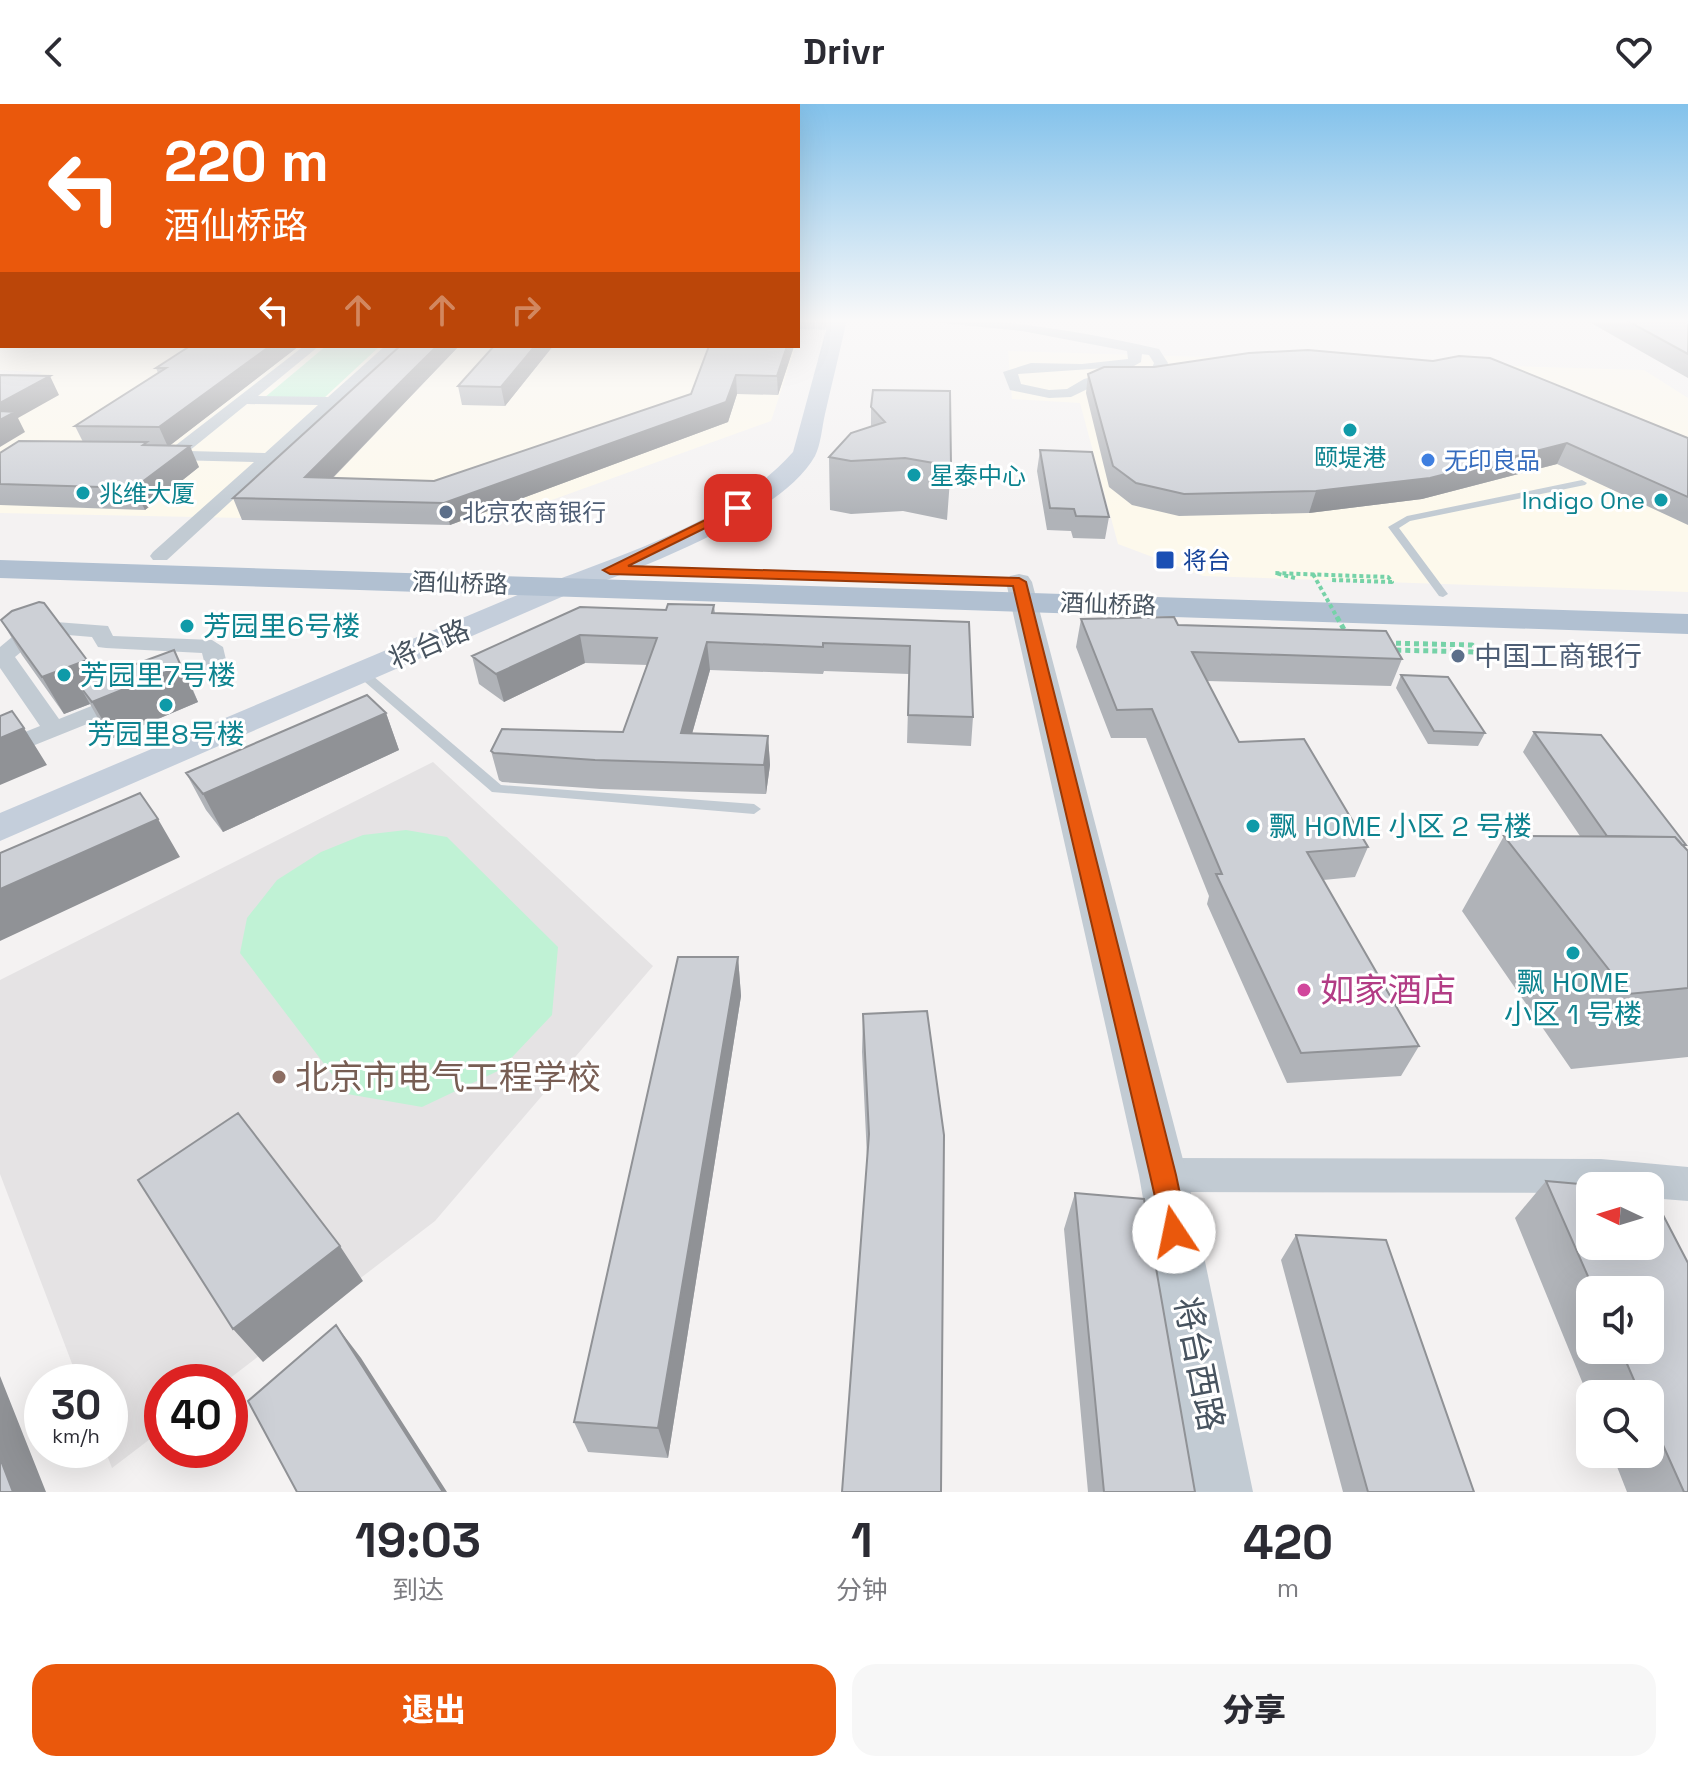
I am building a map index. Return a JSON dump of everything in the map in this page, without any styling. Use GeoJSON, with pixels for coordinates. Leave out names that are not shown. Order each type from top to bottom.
{"type":"FeatureCollection","features":[{"type":"Feature","properties":{"kind":"main road","name":"将台路"},"geometry":{"type":"LineString","coordinates":[[0,828],[563,586],[610,570],[738,508],[796,466],[806,448],[822,384]]}},
{"type":"Feature","properties":{"kind":"main road","name":"酒仙桥路"},"geometry":{"type":"LineString","coordinates":[[0,551],[610,570],[1688,624]]}},
{"type":"Feature","properties":{"kind":"main road","name":"酒仙桥路"},"geometry":{"type":"LineString","coordinates":[[0,569],[563,586],[1443,594],[1688,602]]}},
{"type":"Feature","properties":{"kind":"street"},"geometry":{"type":"LineString","coordinates":[[266,384],[165,455],[270,458]]}},
{"type":"Feature","properties":{"kind":"street"},"geometry":{"type":"LineString","coordinates":[[160,556],[352,384]]}},
{"type":"Feature","properties":{"kind":"street"},"geometry":{"type":"LineString","coordinates":[[1014,384],[1015,387],[1049,394],[1071,393],[1084,384]]}},
{"type":"Feature","properties":{"kind":"street"},"geometry":{"type":"LineString","coordinates":[[246,400],[333,401]]}},
{"type":"Feature","properties":{"kind":"street","name":"将台西路"},"geometry":{"type":"LineString","coordinates":[[1020,592],[1163,1175],[1223,1492]]}},
{"type":"Feature","properties":{"kind":"street"},"geometry":{"type":"LineString","coordinates":[[0,751],[55,730],[216,664],[212,647],[106,642],[100,631],[56,628],[32,632],[1,657],[55,730]]}},
{"type":"Feature","properties":{"kind":"street"},"geometry":{"type":"LineString","coordinates":[[1163,1175],[1601,1176],[1688,1184]]}},
{"type":"Feature","properties":{"kind":"lane"},"geometry":{"type":"LineString","coordinates":[[1443,594],[1393,527],[1407,519],[1582,483]]}},
{"type":"Feature","properties":{"kind":"lane"},"geometry":{"type":"LineString","coordinates":[[362,673],[497,789],[754,809]]}},
{"type":"Feature","properties":{"kind":"path"},"geometry":{"type":"LineString","coordinates":[[1295,578],[1277,576],[1275,573],[1388,577],[1392,582],[1332,580]]}},
{"type":"Feature","properties":{"kind":"path"},"geometry":{"type":"LineString","coordinates":[[1313,574],[1351,641]]}},
{"type":"Feature","properties":{"kind":"path"},"geometry":{"type":"LineString","coordinates":[[1378,650],[1478,652],[1472,645],[1382,642]]}},
{"type":"Feature","properties":{"kind":"shaded area"},"geometry":{"type":"Polygon","coordinates":[[[22,384],[783,384],[771,421],[488,523],[0,513],[0,396],[22,384]]]}},
{"type":"Feature","properties":{"kind":"shaded area","name":"颐堤港"},"geometry":{"type":"Polygon","coordinates":[[[1011,384],[1666,384],[1688,398],[1688,592],[1203,576],[1118,544],[1080,403],[1012,399],[1011,384]]]}},
{"type":"Feature","properties":{"kind":"shaded area","name":"北京市电气工程学校"},"geometry":{"type":"Polygon","coordinates":[[[433,762],[653,966],[435,1221],[248,1364],[144,1364],[144,1444],[128,1456],[128,1364],[72,1364],[0,1174],[0,980],[433,762]]]}},
{"type":"Feature","properties":{"kind":"green space"},"geometry":{"type":"Polygon","coordinates":[[[281,384],[339,384],[324,398],[264,398],[281,384]]]}},
{"type":"Feature","properties":{"kind":"green space"},"geometry":{"type":"Polygon","coordinates":[[[406,830],[447,837],[558,947],[552,1015],[500,1070],[422,1107],[347,1094],[240,953],[247,918],[277,880],[321,852],[363,835],[406,830]]]}},
{"type":"Feature","properties":{"kind":"building"},"geometry":{"type":"Polygon","coordinates":[[[0,384],[36,384],[0,403],[0,384]]]}},
{"type":"Feature","properties":{"kind":"building"},"geometry":{"type":"Polygon","coordinates":[[[141,384],[218,384],[159,427],[75,426],[141,384]]]}},
{"type":"Feature","properties":{"kind":"building"},"geometry":{"type":"Polygon","coordinates":[[[358,384],[399,384],[305,477],[434,481],[691,394],[695,384],[733,384],[726,402],[444,503],[233,498],[358,384]]]}},
{"type":"Feature","properties":{"kind":"building"},"geometry":{"type":"Polygon","coordinates":[[[460,384],[504,384],[501,387],[458,386],[460,384]]]}},
{"type":"Feature","properties":{"kind":"building","name":"颐堤港"},"geometry":{"type":"Polygon","coordinates":[[[1091,384],[1554,384],[1688,438],[1688,497],[1567,443],[1430,478],[1316,491],[1184,494],[1136,483],[1113,466],[1091,384]]]}},
{"type":"Feature","properties":{"kind":"building"},"geometry":{"type":"Polygon","coordinates":[[[873,390],[950,391],[951,466],[905,458],[851,461],[829,457],[851,433],[885,422],[871,407],[873,390]]]}},
{"type":"Feature","properties":{"kind":"building"},"geometry":{"type":"Polygon","coordinates":[[[0,411],[15,412],[0,420],[0,411]]]}},
{"type":"Feature","properties":{"kind":"building"},"geometry":{"type":"Polygon","coordinates":[[[19,441],[147,442],[143,445],[190,446],[134,488],[0,484],[0,453],[19,441]]]}},
{"type":"Feature","properties":{"kind":"building"},"geometry":{"type":"Polygon","coordinates":[[[1040,450],[1092,452],[1109,517],[1076,516],[1074,509],[1050,508],[1040,450]]]}},
{"type":"Feature","properties":{"kind":"building"},"geometry":{"type":"Polygon","coordinates":[[[44,603],[87,660],[42,677],[1,620],[12,611],[44,603]]]}},
{"type":"Feature","properties":{"kind":"building"},"geometry":{"type":"Polygon","coordinates":[[[668,604],[714,605],[712,613],[969,622],[973,717],[908,715],[910,646],[823,643],[823,647],[707,642],[681,733],[768,736],[764,765],[595,760],[491,751],[502,729],[623,732],[657,638],[580,635],[496,674],[472,656],[580,607],[666,610],[668,604]]]}},
{"type":"Feature","properties":{"kind":"building"},"geometry":{"type":"Polygon","coordinates":[[[1174,617],[1178,625],[1386,631],[1402,659],[1192,652],[1239,742],[1304,739],[1368,847],[1307,852],[1419,1046],[1301,1053],[1216,874],[1222,874],[1152,709],[1117,710],[1081,619],[1174,617]]]}},
{"type":"Feature","properties":{"kind":"building"},"geometry":{"type":"Polygon","coordinates":[[[174,650],[181,666],[92,702],[79,685],[174,650]]]}},
{"type":"Feature","properties":{"kind":"building"},"geometry":{"type":"Polygon","coordinates":[[[1401,675],[1448,677],[1485,733],[1434,731],[1401,675]]]}},
{"type":"Feature","properties":{"kind":"building"},"geometry":{"type":"Polygon","coordinates":[[[367,695],[386,713],[203,794],[186,773],[367,695]]]}},
{"type":"Feature","properties":{"kind":"building"},"geometry":{"type":"Polygon","coordinates":[[[12,711],[24,728],[0,738],[0,716],[12,711]]]}},
{"type":"Feature","properties":{"kind":"building"},"geometry":{"type":"Polygon","coordinates":[[[1534,732],[1601,735],[1686,845],[1675,837],[1607,836],[1534,732]]]}},
{"type":"Feature","properties":{"kind":"building"},"geometry":{"type":"Polygon","coordinates":[[[140,793],[158,819],[0,889],[0,853],[140,793]]]}},
{"type":"Feature","properties":{"kind":"building"},"geometry":{"type":"Polygon","coordinates":[[[1504,836],[1675,837],[1688,851],[1688,988],[1628,994],[1504,836]]]}},
{"type":"Feature","properties":{"kind":"building"},"geometry":{"type":"Polygon","coordinates":[[[678,957],[738,957],[658,1428],[574,1422],[678,957]]]}},
{"type":"Feature","properties":{"kind":"building"},"geometry":{"type":"Polygon","coordinates":[[[927,1011],[944,1135],[941,1492],[842,1492],[869,1134],[863,1014],[927,1011]]]}},
{"type":"Feature","properties":{"kind":"building"},"geometry":{"type":"Polygon","coordinates":[[[238,1113],[340,1246],[233,1329],[138,1180],[238,1113]]]}},
{"type":"Feature","properties":{"kind":"building"},"geometry":{"type":"Polygon","coordinates":[[[1546,1181],[1576,1184],[1576,1249],[1546,1181]]]}},
{"type":"Feature","properties":{"kind":"building"},"geometry":{"type":"Polygon","coordinates":[[[1075,1193],[1144,1199],[1195,1492],[1104,1492],[1075,1193]]]}},
{"type":"Feature","properties":{"kind":"building"},"geometry":{"type":"Polygon","coordinates":[[[1664,1217],[1688,1263],[1688,1492],[1684,1492],[1664,1447],[1664,1380],[1634,1380],[1627,1364],[1664,1364],[1664,1276],[1588,1276],[1581,1260],[1664,1260],[1664,1217]]]}},
{"type":"Feature","properties":{"kind":"building"},"geometry":{"type":"Polygon","coordinates":[[[1296,1235],[1386,1240],[1474,1492],[1368,1492],[1296,1235]]]}},
{"type":"Feature","properties":{"kind":"building"},"geometry":{"type":"Polygon","coordinates":[[[336,1325],[443,1492],[297,1492],[248,1401],[336,1325]]]}},
{"type":"Feature","properties":{"kind":"building"},"geometry":{"type":"Polygon","coordinates":[[[0,1458],[13,1492],[0,1492],[0,1458]]]}},
{"type":"Feature","properties":{"kind":"place","name":"颐堤港"},"geometry":{"type":"Point","coordinates":[1350,430]}},
{"type":"Feature","properties":{"kind":"place","name":"无印良品"},"geometry":{"type":"Point","coordinates":[1428,460]}},
{"type":"Feature","properties":{"kind":"place","name":"星泰中心"},"geometry":{"type":"Point","coordinates":[914,475]}},
{"type":"Feature","properties":{"kind":"place","name":"兆维大厦"},"geometry":{"type":"Point","coordinates":[83,493]}},
{"type":"Feature","properties":{"kind":"place","name":"Indigo One"},"geometry":{"type":"Point","coordinates":[1661,500]}},
{"type":"Feature","properties":{"kind":"place","name":"北京农商银行"},"geometry":{"type":"Point","coordinates":[446,512]}},
{"type":"Feature","properties":{"kind":"place","name":"将台"},"geometry":{"type":"Point","coordinates":[1165,560]}},
{"type":"Feature","properties":{"kind":"place","name":"芳园里6号楼"},"geometry":{"type":"Point","coordinates":[187,626]}},
{"type":"Feature","properties":{"kind":"place","name":"中国工商银行"},"geometry":{"type":"Point","coordinates":[1458,656]}},
{"type":"Feature","properties":{"kind":"place","name":"芳园里7号楼"},"geometry":{"type":"Point","coordinates":[64,675]}},
{"type":"Feature","properties":{"kind":"place","name":"芳园里8号楼"},"geometry":{"type":"Point","coordinates":[166,705]}},
{"type":"Feature","properties":{"kind":"place","name":"飘 HOME 小区 2 号楼"},"geometry":{"type":"Point","coordinates":[1253,826]}},
{"type":"Feature","properties":{"kind":"place","name":"飘 HOME 小区 1 号楼"},"geometry":{"type":"Point","coordinates":[1573,953]}},
{"type":"Feature","properties":{"kind":"place","name":"如家酒店"},"geometry":{"type":"Point","coordinates":[1304,990]}},
{"type":"Feature","properties":{"kind":"place","name":"北京市电气工程学校"},"geometry":{"type":"Point","coordinates":[279,1077]}},
{"type":"Feature","properties":{"kind":"route"},"geometry":{"type":"LineString","coordinates":[[738,508],[610,570],[1019,582],[1163,1175],[1174,1232]]}}]}
